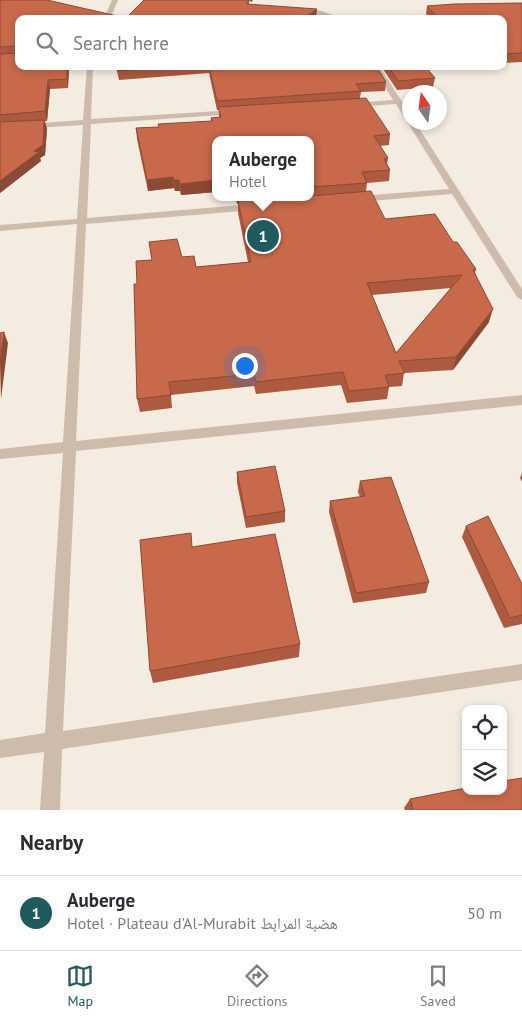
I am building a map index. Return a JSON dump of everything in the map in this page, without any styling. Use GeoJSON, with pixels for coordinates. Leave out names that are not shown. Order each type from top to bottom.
{"type":"FeatureCollection","features":[{"type":"Feature","properties":{"kind":"street"},"geometry":{"type":"LineString","coordinates":[[109,15],[115,0]]}},
{"type":"Feature","properties":{"kind":"street"},"geometry":{"type":"LineString","coordinates":[[296,10],[328,15]]}},
{"type":"Feature","properties":{"kind":"street"},"geometry":{"type":"LineString","coordinates":[[50,810],[90,70]]}},
{"type":"Feature","properties":{"kind":"street"},"geometry":{"type":"LineString","coordinates":[[378,70],[402,109]]}},
{"type":"Feature","properties":{"kind":"street"},"geometry":{"type":"LineString","coordinates":[[349,105],[398,102]]}},
{"type":"Feature","properties":{"kind":"street"},"geometry":{"type":"LineString","coordinates":[[0,128],[242,112]]}},
{"type":"Feature","properties":{"kind":"street"},"geometry":{"type":"LineString","coordinates":[[415,130],[522,297]]}},
{"type":"Feature","properties":{"kind":"street"},"geometry":{"type":"LineString","coordinates":[[346,200],[454,191]]}},
{"type":"Feature","properties":{"kind":"street"},"geometry":{"type":"LineString","coordinates":[[0,228],[267,206]]}},
{"type":"Feature","properties":{"kind":"street"},"geometry":{"type":"LineString","coordinates":[[0,454],[522,400]]}},
{"type":"Feature","properties":{"kind":"street"},"geometry":{"type":"LineString","coordinates":[[0,750],[522,672]]}},
{"type":"Feature","properties":{"kind":"building"},"geometry":{"type":"Polygon","coordinates":[[[0,0],[47,0],[113,15],[15,15],[15,46],[0,47],[0,0]]]}},
{"type":"Feature","properties":{"kind":"building"},"geometry":{"type":"Polygon","coordinates":[[[144,0],[249,0],[247,4],[317,9],[309,15],[129,15],[144,0]]]}},
{"type":"Feature","properties":{"kind":"building"},"geometry":{"type":"Polygon","coordinates":[[[522,3],[522,53],[507,54],[507,15],[436,15],[427,6],[522,3]]]}},
{"type":"Feature","properties":{"kind":"building"},"geometry":{"type":"Polygon","coordinates":[[[15,53],[15,70],[67,70],[67,79],[48,80],[45,111],[0,115],[0,54],[15,53]]]}},
{"type":"Feature","properties":{"kind":"building"},"geometry":{"type":"Polygon","coordinates":[[[210,70],[378,70],[386,82],[356,84],[361,91],[217,101],[210,70]]]}},
{"type":"Feature","properties":{"kind":"building"},"geometry":{"type":"Polygon","coordinates":[[[391,70],[428,70],[435,78],[398,81],[391,70]]]}},
{"type":"Feature","properties":{"kind":"building"},"geometry":{"type":"Polygon","coordinates":[[[366,98],[390,134],[374,136],[388,158],[384,159],[390,170],[362,172],[367,183],[314,187],[314,136],[212,136],[212,180],[180,184],[179,180],[174,180],[173,177],[147,180],[136,128],[159,127],[158,124],[212,121],[211,118],[221,117],[218,107],[366,98]]]}},
{"type":"Feature","properties":{"kind":"building"},"geometry":{"type":"Polygon","coordinates":[[[44,120],[43,145],[34,151],[39,152],[0,181],[0,122],[44,120]]]}},
{"type":"Feature","properties":{"kind":"building"},"geometry":{"type":"Polygon","coordinates":[[[371,191],[385,219],[435,214],[453,242],[457,242],[476,269],[473,270],[493,309],[456,357],[399,361],[405,373],[385,375],[389,387],[349,391],[343,372],[256,382],[254,374],[169,382],[171,395],[137,399],[134,284],[137,284],[136,261],[152,260],[149,242],[177,239],[182,257],[194,256],[196,267],[251,262],[238,201],[314,201],[314,196],[371,191]],[[462,275],[367,283],[396,353],[462,275]]]}},
{"type":"Feature","properties":{"kind":"building"},"geometry":{"type":"Polygon","coordinates":[[[4,332],[0,363],[0,333],[4,332]]]}},
{"type":"Feature","properties":{"kind":"building"},"geometry":{"type":"Polygon","coordinates":[[[275,466],[285,511],[246,517],[237,472],[275,466]]]}},
{"type":"Feature","properties":{"kind":"building"},"geometry":{"type":"Polygon","coordinates":[[[391,477],[429,582],[356,593],[330,501],[365,496],[360,481],[391,477]]]}},
{"type":"Feature","properties":{"kind":"building"},"geometry":{"type":"Polygon","coordinates":[[[488,516],[522,584],[522,615],[510,618],[466,526],[488,516]]]}},
{"type":"Feature","properties":{"kind":"building"},"geometry":{"type":"Polygon","coordinates":[[[191,533],[192,547],[275,534],[300,644],[150,671],[140,540],[191,533]]]}},
{"type":"Feature","properties":{"kind":"building"},"geometry":{"type":"Polygon","coordinates":[[[522,778],[522,810],[413,810],[410,799],[462,789],[462,795],[507,795],[507,780],[522,778]]]}},
{"type":"Feature","properties":{"kind":"place","name":"Auberge"},"geometry":{"type":"Point","coordinates":[263,236]}}]}
